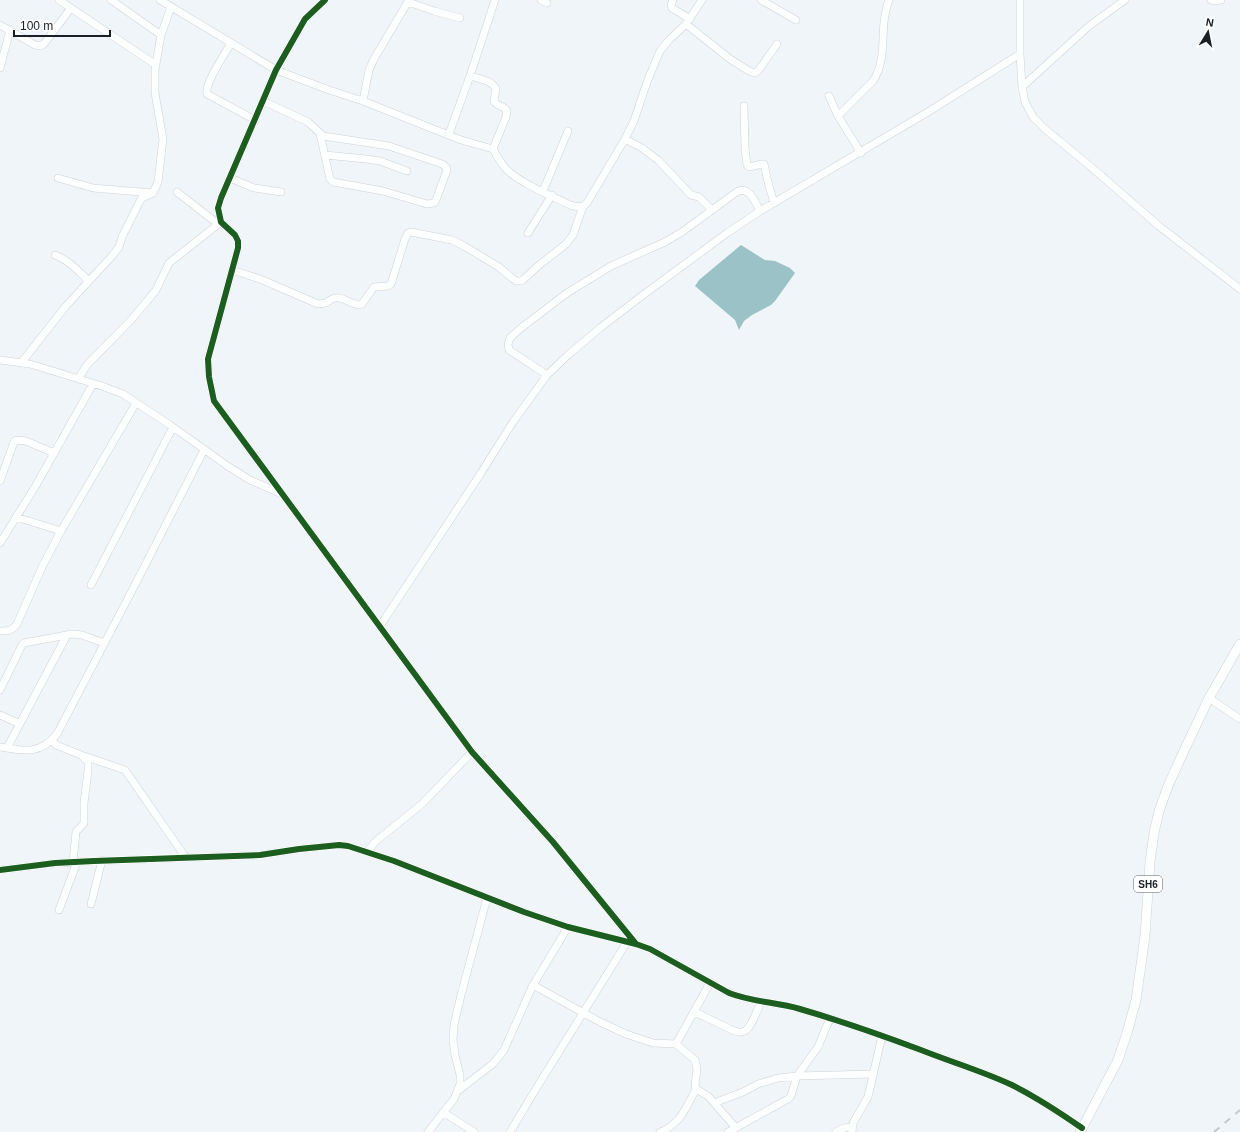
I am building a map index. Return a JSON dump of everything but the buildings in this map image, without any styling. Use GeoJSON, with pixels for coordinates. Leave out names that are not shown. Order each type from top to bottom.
{"type":"FeatureCollection","features":[{"type":"Feature","properties":{"kind":"main road","name":"SH6"},"geometry":{"type":"LineString","coordinates":[[1081,1130],[1118,1060],[1136,1000],[1142,966],[1150,862],[1159,811],[1176,767],[1209,698],[1240,644]]}},
{"type":"Feature","properties":{"kind":"street"},"geometry":{"type":"LineString","coordinates":[[59,0],[156,64]]}},
{"type":"Feature","properties":{"kind":"street"},"geometry":{"type":"LineString","coordinates":[[111,0],[161,35]]}},
{"type":"Feature","properties":{"kind":"street"},"geometry":{"type":"LineString","coordinates":[[160,0],[276,70],[362,101],[461,140],[493,150],[502,164],[520,179],[570,205],[583,206],[588,203],[634,121],[660,51],[688,21],[702,0]]}},
{"type":"Feature","properties":{"kind":"street"},"geometry":{"type":"LineString","coordinates":[[219,223],[218,208],[221,198],[276,70],[305,20],[324,0]]}},
{"type":"Feature","properties":{"kind":"street"},"geometry":{"type":"LineString","coordinates":[[449,134],[495,0]]}},
{"type":"Feature","properties":{"kind":"street"},"geometry":{"type":"LineString","coordinates":[[673,0],[671,5],[672,8],[730,59],[749,72],[754,73],[758,71],[777,44]]}},
{"type":"Feature","properties":{"kind":"street"},"geometry":{"type":"LineString","coordinates":[[762,0],[796,20]]}},
{"type":"Feature","properties":{"kind":"street"},"geometry":{"type":"LineString","coordinates":[[838,116],[873,81],[877,75],[882,59],[884,20],[888,0]]}},
{"type":"Feature","properties":{"kind":"street"},"geometry":{"type":"LineString","coordinates":[[1020,0],[1020,54],[1022,87],[1025,102],[1032,117],[1159,226],[1240,289]]}},
{"type":"Feature","properties":{"kind":"street"},"geometry":{"type":"LineString","coordinates":[[1022,87],[1089,26],[1125,0]]}},
{"type":"Feature","properties":{"kind":"street"},"geometry":{"type":"LineString","coordinates":[[1211,0],[1221,0]]}},
{"type":"Feature","properties":{"kind":"street"},"geometry":{"type":"LineString","coordinates":[[362,101],[372,63],[408,1],[434,12],[460,18]]}},
{"type":"Feature","properties":{"kind":"street"},"geometry":{"type":"LineString","coordinates":[[21,363],[66,306],[119,247],[122,237],[140,201],[142,198],[153,193],[158,182],[163,139],[155,93],[156,64],[161,35],[171,7]]}},
{"type":"Feature","properties":{"kind":"street"},"geometry":{"type":"LineString","coordinates":[[0,25],[35,45],[40,46],[44,44],[71,8]]}},
{"type":"Feature","properties":{"kind":"street"},"geometry":{"type":"LineString","coordinates":[[0,68],[10,30]]}},
{"type":"Feature","properties":{"kind":"street"},"geometry":{"type":"LineString","coordinates":[[231,43],[209,82],[206,94],[255,120]]}},
{"type":"Feature","properties":{"kind":"street"},"geometry":{"type":"LineString","coordinates":[[380,626],[513,422],[547,375],[568,355],[622,311],[727,233],[760,211],[861,153],[942,104],[1020,54]]}},
{"type":"Feature","properties":{"kind":"street"},"geometry":{"type":"LineString","coordinates":[[470,76],[494,85],[496,89],[494,101],[503,106],[507,111],[493,150]]}},
{"type":"Feature","properties":{"kind":"street"},"geometry":{"type":"LineString","coordinates":[[829,96],[838,116],[861,153]]}},
{"type":"Feature","properties":{"kind":"street"},"geometry":{"type":"LineString","coordinates":[[263,101],[308,122],[320,134],[331,138],[389,146],[442,164],[446,167],[446,170],[436,200],[428,204],[383,191],[333,182],[330,179],[320,134]]}},
{"type":"Feature","properties":{"kind":"street"},"geometry":{"type":"LineString","coordinates":[[744,106],[747,165],[751,167],[764,164],[774,203]]}},
{"type":"Feature","properties":{"kind":"street"},"geometry":{"type":"LineString","coordinates":[[543,191],[568,131]]}},
{"type":"Feature","properties":{"kind":"street"},"geometry":{"type":"LineString","coordinates":[[625,139],[642,148],[658,160],[691,195],[699,197],[712,210]]}},
{"type":"Feature","properties":{"kind":"street"},"geometry":{"type":"LineString","coordinates":[[325,155],[380,161],[407,171]]}},
{"type":"Feature","properties":{"kind":"street"},"geometry":{"type":"LineString","coordinates":[[58,178],[93,188],[153,193]]}},
{"type":"Feature","properties":{"kind":"street"},"geometry":{"type":"LineString","coordinates":[[230,178],[254,188],[281,192]]}},
{"type":"Feature","properties":{"kind":"street"},"geometry":{"type":"LineString","coordinates":[[547,375],[509,350],[508,344],[510,338],[521,328],[567,293],[591,277],[633,255],[665,242],[682,232],[738,191],[742,190],[749,193],[760,211]]}},
{"type":"Feature","properties":{"kind":"street"},"geometry":{"type":"LineString","coordinates":[[177,192],[236,235],[238,241],[238,248],[208,359],[209,377],[214,401],[472,752],[553,842],[636,944]]}},
{"type":"Feature","properties":{"kind":"street"},"geometry":{"type":"LineString","coordinates":[[528,233],[552,195]]}},
{"type":"Feature","properties":{"kind":"street"},"geometry":{"type":"LineString","coordinates":[[232,270],[266,281],[318,304],[326,304],[332,298],[337,297],[360,305],[374,287],[388,286],[391,284],[405,239],[408,233],[411,232],[452,240],[499,267],[516,281],[520,281],[566,244],[573,235],[583,206]]}},
{"type":"Feature","properties":{"kind":"street"},"geometry":{"type":"LineString","coordinates":[[78,379],[87,365],[131,320],[156,290],[169,263],[219,223]]}},
{"type":"Feature","properties":{"kind":"street"},"geometry":{"type":"LineString","coordinates":[[55,254],[66,259],[89,281]]}},
{"type":"Feature","properties":{"kind":"street"},"geometry":{"type":"LineString","coordinates":[[0,360],[21,363],[78,379],[123,394],[250,480],[283,494]]}},
{"type":"Feature","properties":{"kind":"street"},"geometry":{"type":"LineString","coordinates":[[0,543],[93,384]]}},
{"type":"Feature","properties":{"kind":"street"},"geometry":{"type":"LineString","coordinates":[[0,631],[10,631],[17,624],[43,565],[61,531],[136,403]]}},
{"type":"Feature","properties":{"kind":"street"},"geometry":{"type":"LineString","coordinates":[[91,585],[173,427]]}},
{"type":"Feature","properties":{"kind":"street"},"geometry":{"type":"LineString","coordinates":[[0,481],[16,440],[26,441],[54,453]]}},
{"type":"Feature","properties":{"kind":"street"},"geometry":{"type":"LineString","coordinates":[[67,635],[20,724],[4,747],[29,751],[38,749],[52,740],[137,581],[204,450]]}},
{"type":"Feature","properties":{"kind":"street"},"geometry":{"type":"LineString","coordinates":[[16,517],[61,531]]}},
{"type":"Feature","properties":{"kind":"street"},"geometry":{"type":"LineString","coordinates":[[0,690],[24,643],[72,634],[82,635],[104,643]]}},
{"type":"Feature","properties":{"kind":"street"},"geometry":{"type":"LineString","coordinates":[[1209,698],[1240,719]]}},
{"type":"Feature","properties":{"kind":"street"},"geometry":{"type":"LineString","coordinates":[[0,715],[20,724]]}},
{"type":"Feature","properties":{"kind":"street"},"geometry":{"type":"LineString","coordinates":[[52,740],[56,745],[125,770],[186,858]]}},
{"type":"Feature","properties":{"kind":"street"},"geometry":{"type":"LineString","coordinates":[[367,852],[382,837],[422,804],[472,752]]}},
{"type":"Feature","properties":{"kind":"street"},"geometry":{"type":"LineString","coordinates":[[58,910],[75,862],[76,832],[84,823],[84,804],[88,762],[81,755]]}},
{"type":"Feature","properties":{"kind":"street"},"geometry":{"type":"LineString","coordinates":[[0,870],[23,866],[102,860],[260,855],[331,845],[348,846],[394,861],[524,912],[568,927],[636,944],[650,949],[710,983],[741,998],[795,1008],[830,1018],[981,1072],[1012,1086],[1059,1112],[1081,1130]]}},
{"type":"Feature","properties":{"kind":"street"},"geometry":{"type":"LineString","coordinates":[[91,904],[102,860]]}},
{"type":"Feature","properties":{"kind":"street"},"geometry":{"type":"LineString","coordinates":[[459,1090],[460,1075],[453,1040],[454,1025],[487,898]]}},
{"type":"Feature","properties":{"kind":"street"},"geometry":{"type":"LineString","coordinates":[[428,1132],[459,1090],[494,1063],[504,1050],[533,985],[568,927]]}},
{"type":"Feature","properties":{"kind":"street"},"geometry":{"type":"LineString","coordinates":[[510,1132],[627,942]]}},
{"type":"Feature","properties":{"kind":"street"},"geometry":{"type":"LineString","coordinates":[[676,1044],[710,983]]}},
{"type":"Feature","properties":{"kind":"street"},"geometry":{"type":"LineString","coordinates":[[533,985],[606,1025],[640,1040],[653,1043],[676,1044],[695,1060],[697,1069],[696,1089],[678,1120],[670,1127],[660,1132]]}},
{"type":"Feature","properties":{"kind":"street"},"geometry":{"type":"LineString","coordinates":[[695,1012],[732,1030],[744,1032],[751,1026],[761,1002]]}},
{"type":"Feature","properties":{"kind":"street"},"geometry":{"type":"LineString","coordinates":[[728,1132],[791,1096],[797,1076],[818,1047],[830,1018]]}},
{"type":"Feature","properties":{"kind":"street"},"geometry":{"type":"LineString","coordinates":[[836,1132],[844,1128],[852,1130],[856,1117],[868,1097],[882,1036]]}},
{"type":"Feature","properties":{"kind":"street"},"geometry":{"type":"LineString","coordinates":[[714,1103],[743,1092],[768,1080],[797,1076],[873,1074]]}},
{"type":"Feature","properties":{"kind":"street"},"geometry":{"type":"LineString","coordinates":[[696,1089],[708,1096],[736,1128]]}},
{"type":"Feature","properties":{"kind":"street"},"geometry":{"type":"LineString","coordinates":[[443,1112],[474,1132]]}},
{"type":"Feature","properties":{"kind":"water"},"geometry":{"type":"Polygon","coordinates":[[[741,245],[765,260],[775,261],[790,268],[795,273],[775,301],[744,321],[739,330],[735,320],[695,286],[699,280],[741,245]]]}},
{"type":"Feature","properties":{"kind":"railway"},"geometry":{"type":"LineString","coordinates":[[1214,1132],[1240,1110]]}},
{"type":"Feature","properties":{"kind":"cycle path"},"geometry":{"type":"LineString","coordinates":[[325,0],[305,19],[276,70],[218,208],[221,222],[235,235],[238,241],[238,248],[208,359],[209,377],[214,401],[472,752],[553,842],[636,944]]}},
{"type":"Feature","properties":{"kind":"cycle path"},"geometry":{"type":"LineString","coordinates":[[0,870],[55,863],[260,855],[299,849],[339,845],[348,846],[394,861],[524,912],[568,927],[636,944],[650,949],[729,993],[800,1009],[831,1018],[989,1075],[1030,1095],[1082,1128]]}}]}
